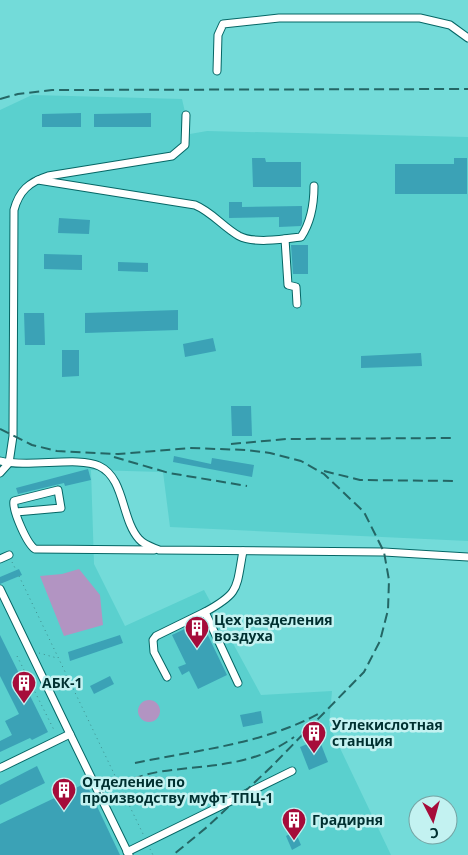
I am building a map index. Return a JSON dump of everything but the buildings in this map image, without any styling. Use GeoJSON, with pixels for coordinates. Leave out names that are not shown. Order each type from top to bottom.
{"type":"FeatureCollection","features":[{"type":"Feature","properties":{"kind":"street"},"geometry":{"type":"LineString","coordinates":[[217,71],[218,35],[223,24],[279,18],[420,18],[450,25],[468,38]]}},
{"type":"Feature","properties":{"kind":"street"},"geometry":{"type":"LineString","coordinates":[[0,473],[9,463],[13,436],[14,210],[18,197],[35,180],[93,167],[172,156],[185,145],[186,115]]}},
{"type":"Feature","properties":{"kind":"street"},"geometry":{"type":"LineString","coordinates":[[35,180],[195,205],[211,214],[241,237],[271,240],[301,237],[306,229],[314,203],[314,186]]}},
{"type":"Feature","properties":{"kind":"street"},"geometry":{"type":"LineString","coordinates":[[285,239],[288,285],[296,287],[297,304]]}},
{"type":"Feature","properties":{"kind":"street"},"geometry":{"type":"LineString","coordinates":[[0,461],[9,463],[87,462],[98,465],[106,470],[113,479],[139,539],[159,550]]}},
{"type":"Feature","properties":{"kind":"street"},"geometry":{"type":"LineString","coordinates":[[16,512],[61,508],[60,492],[58,490],[14,501],[16,512],[30,544],[38,550],[384,552],[468,557]]}},
{"type":"Feature","properties":{"kind":"street"},"geometry":{"type":"LineString","coordinates":[[167,677],[154,652],[153,640],[156,636],[231,597],[236,587],[243,551]]}},
{"type":"Feature","properties":{"kind":"street"},"geometry":{"type":"LineString","coordinates":[[0,559],[9,555]]}},
{"type":"Feature","properties":{"kind":"street"},"geometry":{"type":"LineString","coordinates":[[0,590],[128,854],[292,772]]}},
{"type":"Feature","properties":{"kind":"street"},"geometry":{"type":"LineString","coordinates":[[205,612],[238,683]]}},
{"type":"Feature","properties":{"kind":"street"},"geometry":{"type":"LineString","coordinates":[[0,768],[70,734]]}},
{"type":"Feature","properties":{"kind":"path"},"geometry":{"type":"LineString","coordinates":[[9,555],[16,570]]}},
{"type":"Feature","properties":{"kind":"path"},"geometry":{"type":"LineString","coordinates":[[18,576],[145,838]]}},
{"type":"Feature","properties":{"kind":"path"},"geometry":{"type":"LineString","coordinates":[[29,650],[58,658]]}},
{"type":"Feature","properties":{"kind":"path"},"geometry":{"type":"LineString","coordinates":[[17,656],[59,740]]}},
{"type":"Feature","properties":{"kind":"path"},"geometry":{"type":"LineString","coordinates":[[149,847],[153,855]]}},
{"type":"Feature","properties":{"kind":"shaded area"},"geometry":{"type":"Polygon","coordinates":[[[32,95],[182,99],[190,134],[207,131],[468,137],[468,541],[170,527],[163,472],[91,470],[94,564],[125,626],[204,590],[261,695],[332,691],[329,725],[391,855],[0,855],[0,110],[32,95]]]}},
{"type":"Feature","properties":{"kind":"shaded area"},"geometry":{"type":"Polygon","coordinates":[[[79,569],[100,595],[103,625],[64,636],[40,576],[62,574],[79,569]]]}},
{"type":"Feature","properties":{"kind":"shaded area"},"geometry":{"type":"Polygon","coordinates":[[[149,700],[157,703],[160,711],[157,719],[149,722],[141,719],[138,711],[141,703],[149,700]]]}},
{"type":"Feature","properties":{"kind":"railway"},"geometry":{"type":"LineString","coordinates":[[0,99],[18,94],[52,90],[468,89]]}},
{"type":"Feature","properties":{"kind":"railway"},"geometry":{"type":"LineString","coordinates":[[0,429],[32,445],[57,451],[118,454],[190,448],[247,450],[270,453],[301,461],[324,474],[364,512],[384,552],[389,580],[388,610],[380,641],[364,672],[271,767],[207,827],[173,855]]}},
{"type":"Feature","properties":{"kind":"railway"},"geometry":{"type":"LineString","coordinates":[[231,444],[287,439],[451,438]]}},
{"type":"Feature","properties":{"kind":"railway"},"geometry":{"type":"LineString","coordinates":[[114,457],[169,473],[247,486]]}},
{"type":"Feature","properties":{"kind":"railway"},"geometry":{"type":"LineString","coordinates":[[324,471],[360,480],[456,481]]}},
{"type":"Feature","properties":{"kind":"railway"},"geometry":{"type":"LineString","coordinates":[[135,763],[253,739],[299,724],[320,713]]}},
{"type":"Feature","properties":{"kind":"railway"},"geometry":{"type":"LineString","coordinates":[[92,797],[124,782],[149,774],[245,760],[278,747],[294,737]]}},
{"type":"Feature","properties":{"kind":"place","name":"Цех разделения воздуха"},"geometry":{"type":"Point","coordinates":[197,649]}},
{"type":"Feature","properties":{"kind":"place","name":"АБК-1"},"geometry":{"type":"Point","coordinates":[24,704]}},
{"type":"Feature","properties":{"kind":"place","name":"Углекислотная станция"},"geometry":{"type":"Point","coordinates":[314,754]}},
{"type":"Feature","properties":{"kind":"place","name":"Отделение по производству муфт ТПЦ-1"},"geometry":{"type":"Point","coordinates":[64,811]}},
{"type":"Feature","properties":{"kind":"place","name":"Градирня"},"geometry":{"type":"Point","coordinates":[294,841]}}]}
